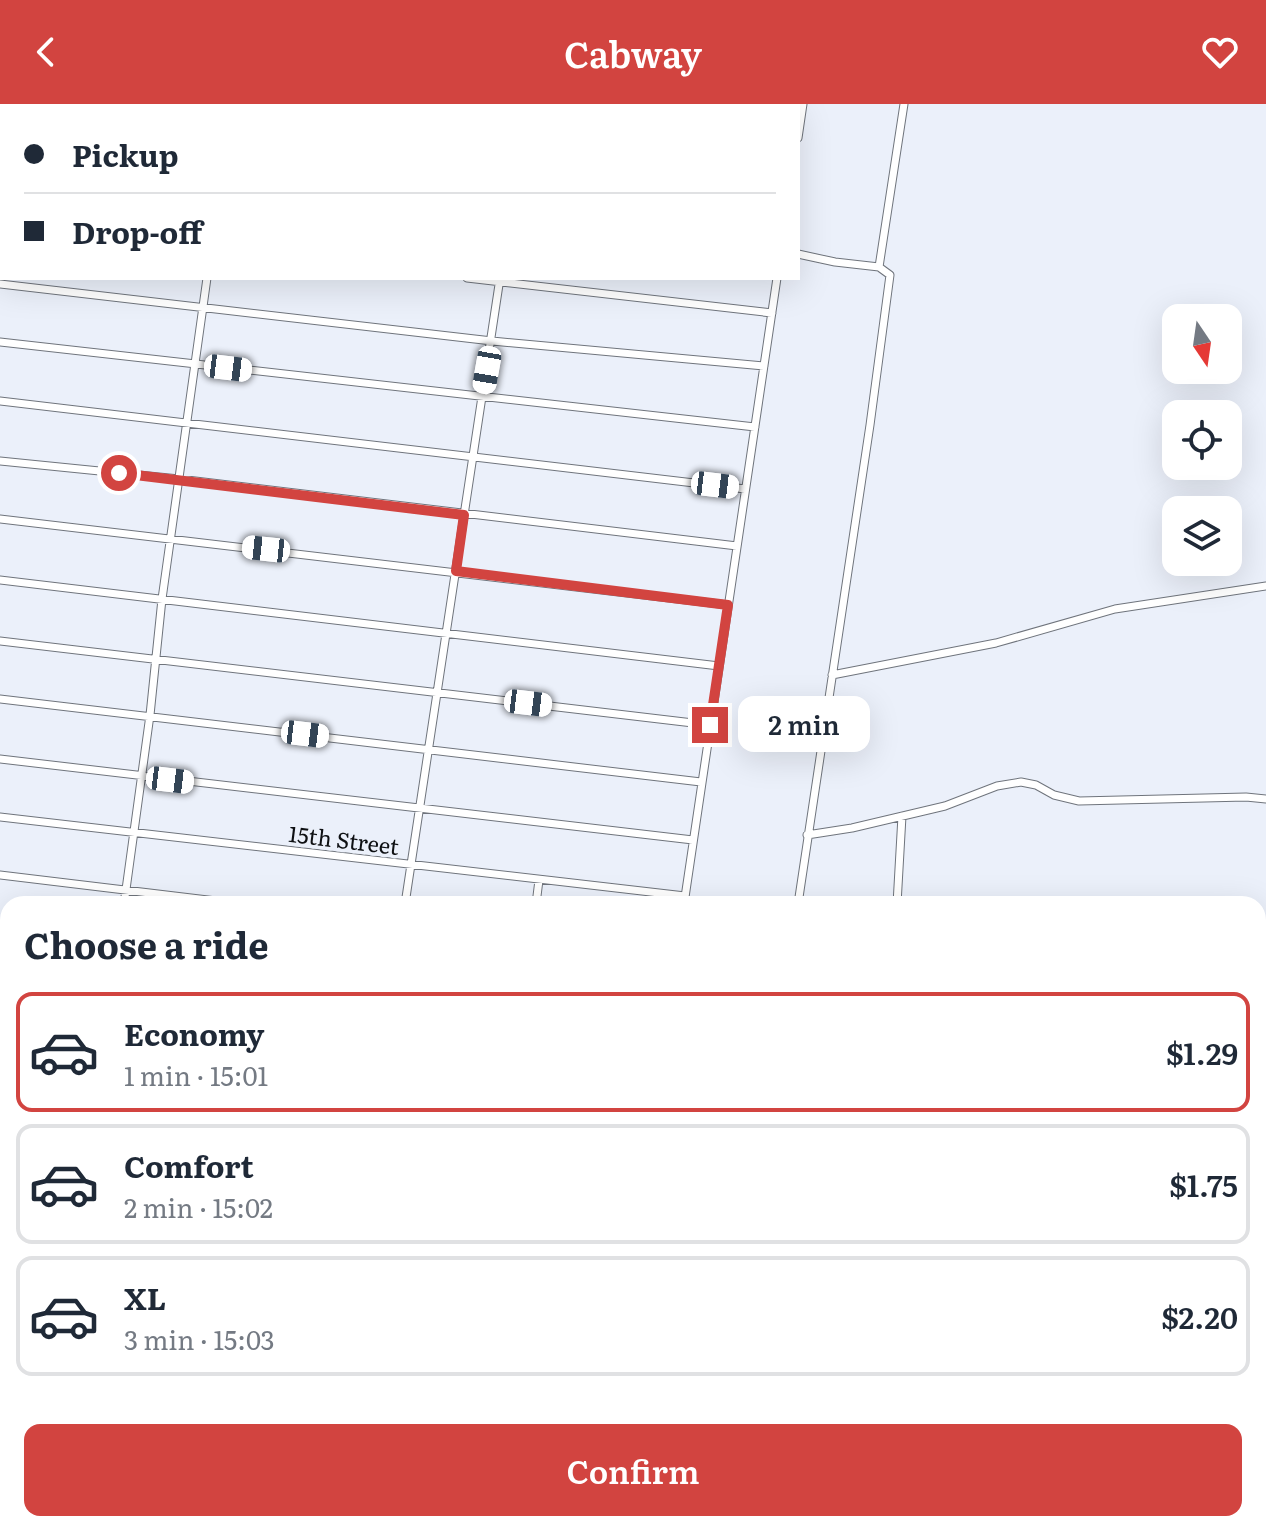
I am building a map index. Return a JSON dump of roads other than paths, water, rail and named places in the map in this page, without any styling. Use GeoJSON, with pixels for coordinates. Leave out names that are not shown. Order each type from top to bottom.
{"type":"FeatureCollection","features":[{"type":"Feature","properties":{"kind":"street"},"geometry":{"type":"LineString","coordinates":[[879,267],[904,104]]}},
{"type":"Feature","properties":{"kind":"street"},"geometry":{"type":"LineString","coordinates":[[799,896],[890,275],[879,267],[800,254]]}},
{"type":"Feature","properties":{"kind":"street"},"geometry":{"type":"LineString","coordinates":[[125,896],[162,599],[207,280]]}},
{"type":"Feature","properties":{"kind":"street"},"geometry":{"type":"LineString","coordinates":[[406,896],[499,280],[772,313]]}},
{"type":"Feature","properties":{"kind":"street"},"geometry":{"type":"LineString","coordinates":[[685,896],[777,280]]}},
{"type":"Feature","properties":{"kind":"street"},"geometry":{"type":"LineString","coordinates":[[0,284],[492,341],[764,366]]}},
{"type":"Feature","properties":{"kind":"street"},"geometry":{"type":"LineString","coordinates":[[0,342],[755,427]]}},
{"type":"Feature","properties":{"kind":"street"},"geometry":{"type":"LineString","coordinates":[[0,401],[745,489]]}},
{"type":"Feature","properties":{"kind":"street"},"geometry":{"type":"LineString","coordinates":[[0,461],[179,479],[737,546]]}},
{"type":"Feature","properties":{"kind":"street"},"geometry":{"type":"LineString","coordinates":[[0,519],[728,605]]}},
{"type":"Feature","properties":{"kind":"street"},"geometry":{"type":"LineString","coordinates":[[0,580],[719,666]]}},
{"type":"Feature","properties":{"kind":"street"},"geometry":{"type":"LineString","coordinates":[[832,675],[996,643],[1115,609],[1266,586]]}},
{"type":"Feature","properties":{"kind":"street"},"geometry":{"type":"LineString","coordinates":[[0,641],[710,725]]}},
{"type":"Feature","properties":{"kind":"street"},"geometry":{"type":"LineString","coordinates":[[0,699],[701,782]]}},
{"type":"Feature","properties":{"kind":"street"},"geometry":{"type":"LineString","coordinates":[[0,759],[693,840]]}},
{"type":"Feature","properties":{"kind":"street"},"geometry":{"type":"LineString","coordinates":[[807,835],[945,806],[997,786],[1021,782],[1079,801],[1266,799]]}},
{"type":"Feature","properties":{"kind":"street"},"geometry":{"type":"LineString","coordinates":[[897,896],[902,816]]}},
{"type":"Feature","properties":{"kind":"street","name":"15th Street"},"geometry":{"type":"LineString","coordinates":[[0,817],[655,896]]}},
{"type":"Feature","properties":{"kind":"street"},"geometry":{"type":"LineString","coordinates":[[0,875],[175,896]]}},
{"type":"Feature","properties":{"kind":"street"},"geometry":{"type":"LineString","coordinates":[[537,896],[539,880]]}}]}
